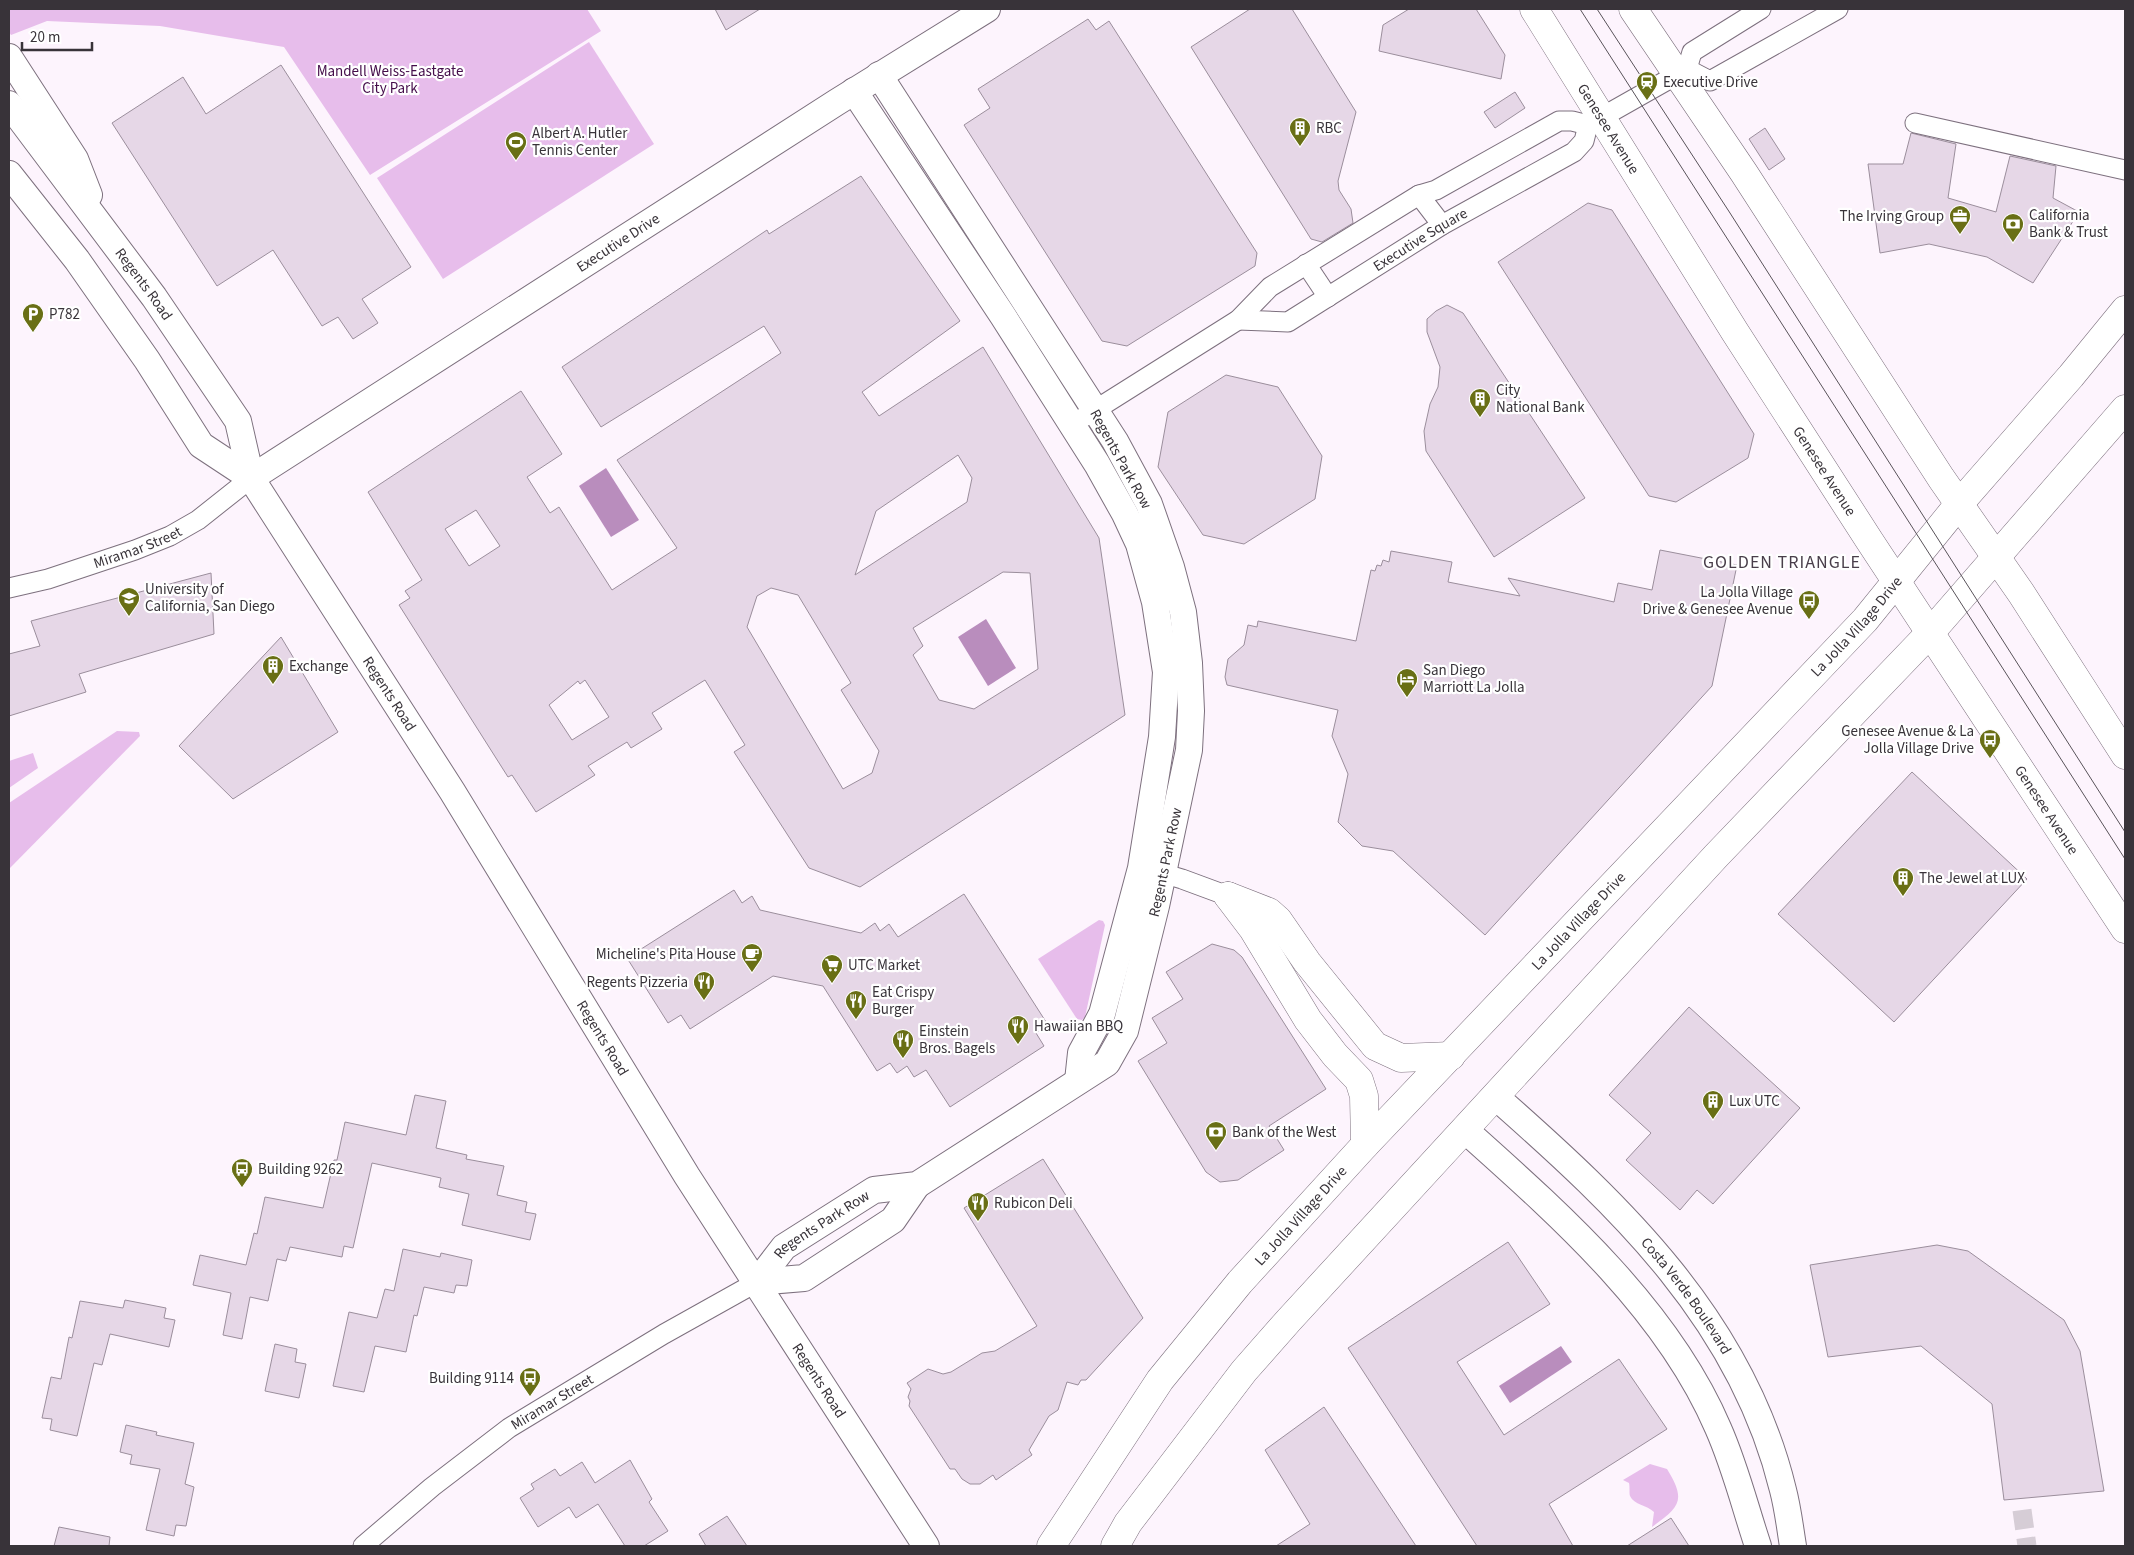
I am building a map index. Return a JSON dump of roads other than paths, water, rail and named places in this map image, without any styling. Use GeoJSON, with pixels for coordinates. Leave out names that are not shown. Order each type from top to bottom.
{"type":"FeatureCollection","features":[{"type":"Feature","properties":{"kind":"main road","name":"Genesee Avenue"},"geometry":{"type":"LineString","coordinates":[[1534,9],[1594,121],[1735,332],[1896,582],[2125,929]]}},
{"type":"Feature","properties":{"kind":"main road"},"geometry":{"type":"LineString","coordinates":[[1633,9],[1682,72],[1748,179],[1959,504],[2021,593],[2125,755]]}},
{"type":"Feature","properties":{"kind":"main road","name":"La Jolla Village Drive"},"geometry":{"type":"LineString","coordinates":[[1051,1546],[1160,1380],[1240,1282],[1365,1145],[1865,620],[1959,504],[2071,376],[2125,310]]}},
{"type":"Feature","properties":{"kind":"main road"},"geometry":{"type":"LineString","coordinates":[[1115,1546],[1128,1523],[1244,1371],[1716,856],[1930,633],[2125,409]]}},
{"type":"Feature","properties":{"kind":"main road"},"geometry":{"type":"LineString","coordinates":[[1228,896],[1269,912],[1278,920],[1307,962],[1375,1046],[1401,1058],[1451,1056]]}},
{"type":"Feature","properties":{"kind":"main road"},"geometry":{"type":"LineString","coordinates":[[1228,896],[1254,929],[1308,1020],[1335,1055],[1359,1080],[1364,1096],[1365,1145]]}},
{"type":"Feature","properties":{"kind":"street","name":"Executive Drive"},"geometry":{"type":"LineString","coordinates":[[252,478],[879,75],[987,9]]}},
{"type":"Feature","properties":{"kind":"street"},"geometry":{"type":"LineString","coordinates":[[1072,424],[1238,320],[1270,287],[1419,195],[1436,190],[1559,122],[1594,121],[1682,72],[1692,52],[1761,9]]}},
{"type":"Feature","properties":{"kind":"street"},"geometry":{"type":"LineString","coordinates":[[1682,72],[1710,81],[1838,9]]}},
{"type":"Feature","properties":{"kind":"street"},"geometry":{"type":"LineString","coordinates":[[9,57],[74,159],[103,230]]}},
{"type":"Feature","properties":{"kind":"street","name":"Regents Park Row"},"geometry":{"type":"LineString","coordinates":[[757,1282],[784,1247],[874,1190],[917,1185],[1078,1082],[1081,1053],[1102,1014],[1152,871],[1189,750],[1190,682],[1183,612],[1171,567],[1149,504],[1115,441],[879,75]]}},
{"type":"Feature","properties":{"kind":"street","name":"Regents Park Row"},"geometry":{"type":"LineString","coordinates":[[854,91],[1072,424],[1125,514],[1140,544],[1155,602],[1166,672],[1152,871]]}},
{"type":"Feature","properties":{"kind":"street","name":"Regents Road"},"geometry":{"type":"LineString","coordinates":[[9,104],[154,296],[238,421],[252,478],[452,792],[661,1135],[926,1546]]}},
{"type":"Feature","properties":{"kind":"street","name":"Executive Square"},"geometry":{"type":"LineString","coordinates":[[1238,320],[1288,322],[1442,226],[1574,152],[1584,140],[1594,121]]}},
{"type":"Feature","properties":{"kind":"street"},"geometry":{"type":"LineString","coordinates":[[1915,123],[2125,170]]}},
{"type":"Feature","properties":{"kind":"street","name":"Regents Road"},"geometry":{"type":"LineString","coordinates":[[9,174],[77,260],[147,360],[201,445],[252,478]]}},
{"type":"Feature","properties":{"kind":"street"},"geometry":{"type":"LineString","coordinates":[[1419,195],[1442,226]]}},
{"type":"Feature","properties":{"kind":"street"},"geometry":{"type":"LineString","coordinates":[[1306,264],[1328,297]]}},
{"type":"Feature","properties":{"kind":"street","name":"Miramar Street"},"geometry":{"type":"LineString","coordinates":[[9,588],[48,579],[135,550],[170,536],[198,520],[252,478]]}},
{"type":"Feature","properties":{"kind":"street"},"geometry":{"type":"LineString","coordinates":[[1152,871],[1228,896]]}},
{"type":"Feature","properties":{"kind":"street","name":"Costa Verde Boulevard"},"geometry":{"type":"LineString","coordinates":[[1496,1097],[1623,1216],[1674,1274],[1713,1327],[1748,1392],[1772,1454],[1783,1491],[1793,1546]]}},
{"type":"Feature","properties":{"kind":"street"},"geometry":{"type":"LineString","coordinates":[[1465,1130],[1600,1258],[1638,1300],[1674,1348],[1718,1428],[1758,1546]]}},
{"type":"Feature","properties":{"kind":"street"},"geometry":{"type":"LineString","coordinates":[[757,1282],[804,1278],[893,1220],[917,1185]]}},
{"type":"Feature","properties":{"kind":"street","name":"Miramar Street"},"geometry":{"type":"LineString","coordinates":[[363,1546],[432,1487],[509,1428],[664,1334],[757,1282]]}},
{"type":"Feature","properties":{"kind":"tunnel"},"geometry":{"type":"LineString","coordinates":[[2022,1510],[2027,1546]]}},
{"type":"Feature","properties":{"kind":"tram line"},"geometry":{"type":"LineString","coordinates":[[1580,9],[2125,859]]}},
{"type":"Feature","properties":{"kind":"tram line"},"geometry":{"type":"LineString","coordinates":[[1597,9],[1730,213],[2125,832]]}},
{"type":"Feature","properties":{"kind":"place","name":"Executive Drive"},"geometry":{"type":"Point","coordinates":[1647,101]}},
{"type":"Feature","properties":{"kind":"place","name":"RBC"},"geometry":{"type":"Point","coordinates":[1300,147]}},
{"type":"Feature","properties":{"kind":"place","name":"Albert A. Hutler Tennis Center"},"geometry":{"type":"Point","coordinates":[516,161]}},
{"type":"Feature","properties":{"kind":"place","name":"The Irving Group"},"geometry":{"type":"Point","coordinates":[1960,235]}},
{"type":"Feature","properties":{"kind":"place","name":"California Bank & Trust"},"geometry":{"type":"Point","coordinates":[2013,243]}},
{"type":"Feature","properties":{"kind":"place","name":"P782"},"geometry":{"type":"Point","coordinates":[33,333]}},
{"type":"Feature","properties":{"kind":"place","name":"City National Bank"},"geometry":{"type":"Point","coordinates":[1480,418]}},
{"type":"Feature","properties":{"kind":"place","name":"University of California, San Diego"},"geometry":{"type":"Point","coordinates":[129,617]}},
{"type":"Feature","properties":{"kind":"place","name":"La Jolla Village Drive & Genesee Avenue"},"geometry":{"type":"Point","coordinates":[1809,620]}},
{"type":"Feature","properties":{"kind":"place","name":"Exchange"},"geometry":{"type":"Point","coordinates":[273,685]}},
{"type":"Feature","properties":{"kind":"place","name":"San Diego Marriott La Jolla"},"geometry":{"type":"Point","coordinates":[1407,698]}},
{"type":"Feature","properties":{"kind":"place","name":"Genesee Avenue & La Jolla Village Drive"},"geometry":{"type":"Point","coordinates":[1990,759]}},
{"type":"Feature","properties":{"kind":"place","name":"The Jewel at LUX"},"geometry":{"type":"Point","coordinates":[1903,897]}},
{"type":"Feature","properties":{"kind":"place","name":"Micheline's Pita House"},"geometry":{"type":"Point","coordinates":[752,973]}},
{"type":"Feature","properties":{"kind":"place","name":"UTC Market"},"geometry":{"type":"Point","coordinates":[832,984]}},
{"type":"Feature","properties":{"kind":"place","name":"Regents Pizzeria"},"geometry":{"type":"Point","coordinates":[704,1001]}},
{"type":"Feature","properties":{"kind":"place","name":"Eat Crispy Burger"},"geometry":{"type":"Point","coordinates":[856,1020]}},
{"type":"Feature","properties":{"kind":"place","name":"Hawaiian BBQ"},"geometry":{"type":"Point","coordinates":[1018,1045]}},
{"type":"Feature","properties":{"kind":"place","name":"Einstein Bros. Bagels"},"geometry":{"type":"Point","coordinates":[903,1059]}},
{"type":"Feature","properties":{"kind":"place","name":"Lux UTC"},"geometry":{"type":"Point","coordinates":[1713,1120]}},
{"type":"Feature","properties":{"kind":"place","name":"Bank of the West"},"geometry":{"type":"Point","coordinates":[1216,1151]}},
{"type":"Feature","properties":{"kind":"place","name":"Building 9262"},"geometry":{"type":"Point","coordinates":[242,1188]}},
{"type":"Feature","properties":{"kind":"place","name":"Rubicon Deli"},"geometry":{"type":"Point","coordinates":[978,1222]}},
{"type":"Feature","properties":{"kind":"place","name":"Building 9114"},"geometry":{"type":"Point","coordinates":[530,1397]}},
{"type":"Feature","properties":{"kind":"district","name":"GOLDEN TRIANGLE"},"geometry":{"type":"Point","coordinates":[1782,562]}},
{"type":"Feature","properties":{"kind":"park label","name":"Mandell Weiss-Eastgate City Park"},"geometry":{"type":"Point","coordinates":[390,80]}}]}
